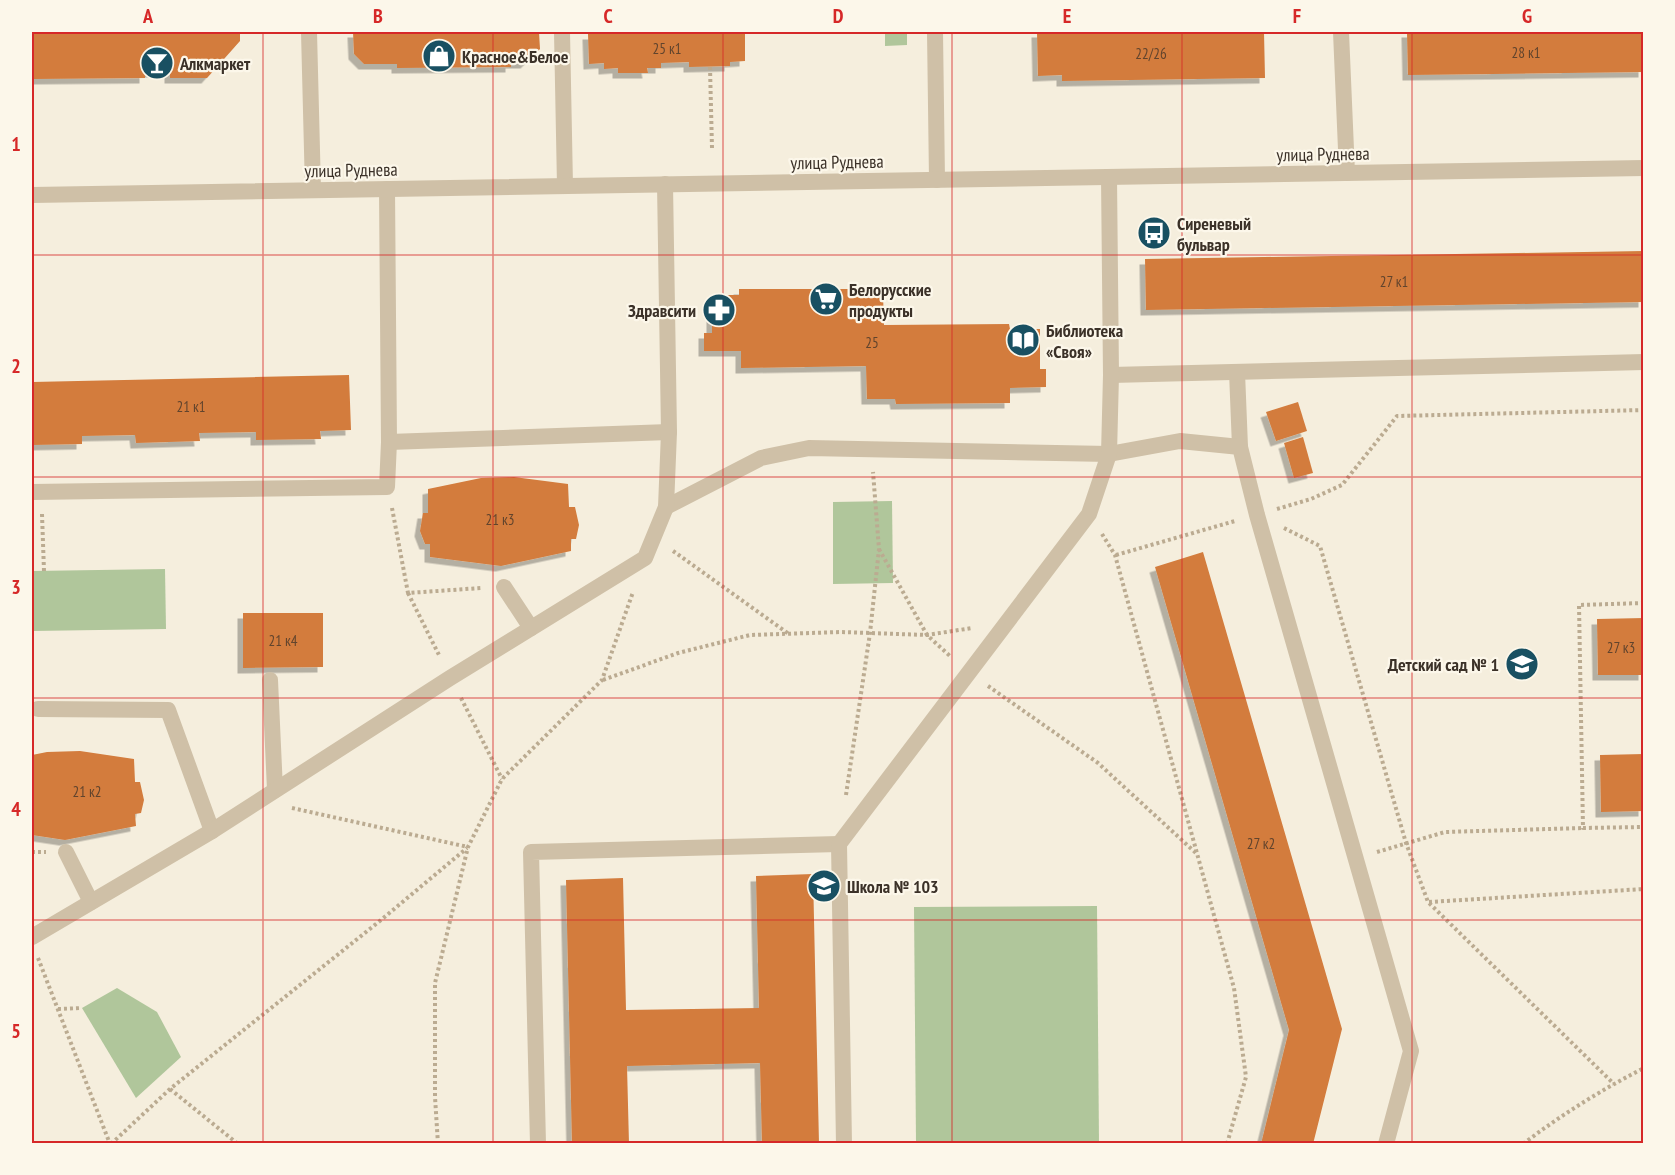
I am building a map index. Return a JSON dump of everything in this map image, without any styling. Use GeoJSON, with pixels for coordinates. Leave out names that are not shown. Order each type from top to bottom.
{"type":"FeatureCollection","features":[{"type":"Feature","properties":{"kind":"street"},"geometry":{"type":"LineString","coordinates":[[309,32],[313,190]]}},
{"type":"Feature","properties":{"kind":"street"},"geometry":{"type":"LineString","coordinates":[[562,32],[565,186]]}},
{"type":"Feature","properties":{"kind":"street"},"geometry":{"type":"LineString","coordinates":[[935,32],[937,180]]}},
{"type":"Feature","properties":{"kind":"street"},"geometry":{"type":"LineString","coordinates":[[1341,32],[1347,173]]}},
{"type":"Feature","properties":{"kind":"street","name":"улица Руднева"},"geometry":{"type":"LineString","coordinates":[[32,195],[1644,168]]}},
{"type":"Feature","properties":{"kind":"street"},"geometry":{"type":"LineString","coordinates":[[844,1143],[839,844],[1089,514],[1109,454],[1111,375],[1109,177]]}},
{"type":"Feature","properties":{"kind":"street"},"geometry":{"type":"LineString","coordinates":[[33,944],[91,902],[212,831],[450,678],[645,558],[666,507],[669,432],[665,184]]}},
{"type":"Feature","properties":{"kind":"street"},"geometry":{"type":"LineString","coordinates":[[37,492],[387,487],[389,442],[387,189]]}},
{"type":"Feature","properties":{"kind":"street"},"geometry":{"type":"LineString","coordinates":[[1111,375],[1644,362]]}},
{"type":"Feature","properties":{"kind":"street"},"geometry":{"type":"LineString","coordinates":[[1237,372],[1240,447],[1257,515],[1411,1051],[1386,1143]]}},
{"type":"Feature","properties":{"kind":"street"},"geometry":{"type":"LineString","coordinates":[[389,442],[669,432]]}},
{"type":"Feature","properties":{"kind":"street"},"geometry":{"type":"LineString","coordinates":[[666,507],[761,458],[809,448],[1109,454],[1180,441],[1240,447]]}},
{"type":"Feature","properties":{"kind":"street"},"geometry":{"type":"LineString","coordinates":[[504,587],[531,628]]}},
{"type":"Feature","properties":{"kind":"street"},"geometry":{"type":"LineString","coordinates":[[270,680],[275,790]]}},
{"type":"Feature","properties":{"kind":"street"},"geometry":{"type":"LineString","coordinates":[[38,709],[168,710],[212,831]]}},
{"type":"Feature","properties":{"kind":"street"},"geometry":{"type":"LineString","coordinates":[[538,1143],[531,852],[839,844]]}},
{"type":"Feature","properties":{"kind":"street"},"geometry":{"type":"LineString","coordinates":[[66,852],[91,902]]}},
{"type":"Feature","properties":{"kind":"path"},"geometry":{"type":"LineString","coordinates":[[710,66],[712,148]]}},
{"type":"Feature","properties":{"kind":"path"},"geometry":{"type":"LineString","coordinates":[[1115,555],[1311,499],[1342,485],[1397,416],[1644,410]]}},
{"type":"Feature","properties":{"kind":"path"},"geometry":{"type":"LineString","coordinates":[[845,802],[870,633],[879,549],[872,450]]}},
{"type":"Feature","properties":{"kind":"path"},"geometry":{"type":"LineString","coordinates":[[387,487],[408,593],[504,587]]}},
{"type":"Feature","properties":{"kind":"path"},"geometry":{"type":"LineString","coordinates":[[37,492],[44,571]]}},
{"type":"Feature","properties":{"kind":"path"},"geometry":{"type":"LineString","coordinates":[[1089,514],[1115,555],[1234,988],[1246,1077],[1227,1143]]}},
{"type":"Feature","properties":{"kind":"path"},"geometry":{"type":"LineString","coordinates":[[1257,515],[1320,546],[1406,843],[1428,902],[1614,1084]]}},
{"type":"Feature","properties":{"kind":"path"},"geometry":{"type":"LineString","coordinates":[[655,537],[790,634]]}},
{"type":"Feature","properties":{"kind":"path"},"geometry":{"type":"LineString","coordinates":[[879,549],[927,635],[969,673],[1098,763],[1197,854]]}},
{"type":"Feature","properties":{"kind":"path"},"geometry":{"type":"LineString","coordinates":[[602,680],[645,558]]}},
{"type":"Feature","properties":{"kind":"path"},"geometry":{"type":"LineString","coordinates":[[1583,828],[1579,605],[1644,603]]}},
{"type":"Feature","properties":{"kind":"path"},"geometry":{"type":"LineString","coordinates":[[438,1143],[435,1097],[435,983],[468,847],[502,778],[602,680],[678,653],[750,635],[841,632],[927,635],[1005,623]]}},
{"type":"Feature","properties":{"kind":"path"},"geometry":{"type":"LineString","coordinates":[[259,801],[468,847]]}},
{"type":"Feature","properties":{"kind":"path"},"geometry":{"type":"LineString","coordinates":[[1356,858],[1445,832],[1644,827]]}},
{"type":"Feature","properties":{"kind":"path"},"geometry":{"type":"LineString","coordinates":[[33,944],[111,1143],[170,1089],[381,920],[468,847]]}},
{"type":"Feature","properties":{"kind":"path"},"geometry":{"type":"LineString","coordinates":[[1428,902],[1644,889]]}},
{"type":"Feature","properties":{"kind":"path"},"geometry":{"type":"LineString","coordinates":[[58,1009],[82,1008]]}},
{"type":"Feature","properties":{"kind":"path"},"geometry":{"type":"LineString","coordinates":[[1523,1143],[1546,1126],[1644,1068]]}},
{"type":"Feature","properties":{"kind":"path"},"geometry":{"type":"LineString","coordinates":[[170,1089],[238,1143]]}},
{"type":"Feature","properties":{"kind":"green space"},"geometry":{"type":"Polygon","coordinates":[[[885,32],[907,32],[907,45],[885,46],[885,32]]]}},
{"type":"Feature","properties":{"kind":"green space"},"geometry":{"type":"Polygon","coordinates":[[[892,501],[893,583],[833,584],[833,502],[892,501]]]}},
{"type":"Feature","properties":{"kind":"green space"},"geometry":{"type":"Polygon","coordinates":[[[165,569],[166,629],[32,631],[32,571],[165,569]]]}},
{"type":"Feature","properties":{"kind":"green space"},"geometry":{"type":"Polygon","coordinates":[[[1097,906],[1099,1143],[916,1143],[914,907],[1097,906]]]}},
{"type":"Feature","properties":{"kind":"green space"},"geometry":{"type":"Polygon","coordinates":[[[117,988],[157,1012],[181,1057],[136,1098],[82,1008],[117,988]]]}},
{"type":"Feature","properties":{"kind":"building"},"geometry":{"type":"Polygon","coordinates":[[[32,32],[240,32],[240,41],[207,78],[170,78],[170,72],[145,72],[145,78],[32,79],[32,32]]]}},
{"type":"Feature","properties":{"kind":"building"},"geometry":{"type":"Polygon","coordinates":[[[353,32],[539,32],[540,49],[526,63],[511,63],[511,67],[397,68],[397,64],[364,64],[354,54],[353,32]]]}},
{"type":"Feature","properties":{"kind":"building"},"geometry":{"type":"Polygon","coordinates":[[[596,32],[745,32],[745,61],[730,62],[730,66],[689,67],[689,62],[661,63],[661,68],[647,68],[648,73],[618,73],[618,68],[604,69],[604,63],[589,64],[588,34],[596,34],[596,32]]]}},
{"type":"Feature","properties":{"kind":"building"},"geometry":{"type":"Polygon","coordinates":[[[1037,32],[1264,32],[1265,78],[1062,81],[1062,75],[1038,76],[1037,32]]]}},
{"type":"Feature","properties":{"kind":"building"},"geometry":{"type":"Polygon","coordinates":[[[1407,32],[1644,32],[1644,72],[1408,75],[1407,32]]]}},
{"type":"Feature","properties":{"kind":"building"},"geometry":{"type":"Polygon","coordinates":[[[1644,251],[1644,302],[1146,310],[1145,259],[1644,251]]]}},
{"type":"Feature","properties":{"kind":"building"},"geometry":{"type":"Polygon","coordinates":[[[739,289],[853,289],[853,294],[883,294],[884,325],[1009,324],[1010,329],[1040,329],[1040,369],[1046,369],[1046,387],[1010,388],[1010,403],[896,404],[895,399],[867,399],[866,366],[741,368],[741,351],[704,351],[704,333],[712,333],[712,295],[739,295],[739,289]]]}},
{"type":"Feature","properties":{"kind":"building"},"geometry":{"type":"Polygon","coordinates":[[[349,375],[351,430],[320,431],[321,439],[256,440],[256,432],[199,433],[200,441],[136,443],[135,435],[82,436],[82,444],[32,445],[32,382],[349,375]]]}},
{"type":"Feature","properties":{"kind":"building"},"geometry":{"type":"Polygon","coordinates":[[[1298,402],[1307,431],[1276,441],[1266,412],[1298,402]]]}},
{"type":"Feature","properties":{"kind":"building"},"geometry":{"type":"Polygon","coordinates":[[[1303,437],[1313,473],[1294,478],[1284,443],[1303,437]]]}},
{"type":"Feature","properties":{"kind":"building"},"geometry":{"type":"Polygon","coordinates":[[[514,477],[568,484],[569,507],[575,507],[579,525],[576,539],[571,539],[571,551],[501,566],[430,557],[430,544],[425,544],[420,531],[423,513],[428,513],[428,489],[481,478],[514,477]]]}},
{"type":"Feature","properties":{"kind":"building"},"geometry":{"type":"Polygon","coordinates":[[[1203,552],[1342,1029],[1313,1144],[1261,1144],[1289,1030],[1155,567],[1203,552]]]}},
{"type":"Feature","properties":{"kind":"building"},"geometry":{"type":"Polygon","coordinates":[[[243,613],[323,613],[323,667],[243,668],[243,613]]]}},
{"type":"Feature","properties":{"kind":"building"},"geometry":{"type":"Polygon","coordinates":[[[1644,618],[1644,675],[1598,675],[1597,619],[1644,618]]]}},
{"type":"Feature","properties":{"kind":"building"},"geometry":{"type":"Polygon","coordinates":[[[80,751],[134,759],[135,782],[140,782],[144,800],[141,813],[135,814],[136,826],[65,840],[32,835],[32,755],[80,751]]]}},
{"type":"Feature","properties":{"kind":"building"},"geometry":{"type":"Polygon","coordinates":[[[1644,754],[1644,811],[1601,812],[1600,755],[1644,754]]]}},
{"type":"Feature","properties":{"kind":"building"},"geometry":{"type":"Polygon","coordinates":[[[813,874],[819,1144],[762,1144],[760,1063],[627,1066],[629,1144],[572,1144],[566,880],[623,878],[626,1010],[759,1008],[756,876],[813,874]]]}},
{"type":"Feature","properties":{"kind":"place","name":"Красное&Белое"},"geometry":{"type":"Point","coordinates":[439,56]}},
{"type":"Feature","properties":{"kind":"place","name":"Алкмаркет"},"geometry":{"type":"Point","coordinates":[157,63]}},
{"type":"Feature","properties":{"kind":"place","name":"Сиреневый бульвар"},"geometry":{"type":"Point","coordinates":[1154,233]}},
{"type":"Feature","properties":{"kind":"place","name":"Белорусские продукты"},"geometry":{"type":"Point","coordinates":[826,299]}},
{"type":"Feature","properties":{"kind":"place","name":"Здравсити"},"geometry":{"type":"Point","coordinates":[719,310]}},
{"type":"Feature","properties":{"kind":"place","name":"Библиотека «Своя»"},"geometry":{"type":"Point","coordinates":[1023,340]}},
{"type":"Feature","properties":{"kind":"place","name":"Детский сад № 1"},"geometry":{"type":"Point","coordinates":[1522,664]}},
{"type":"Feature","properties":{"kind":"place","name":"Школа № 103"},"geometry":{"type":"Point","coordinates":[824,886]}}]}
